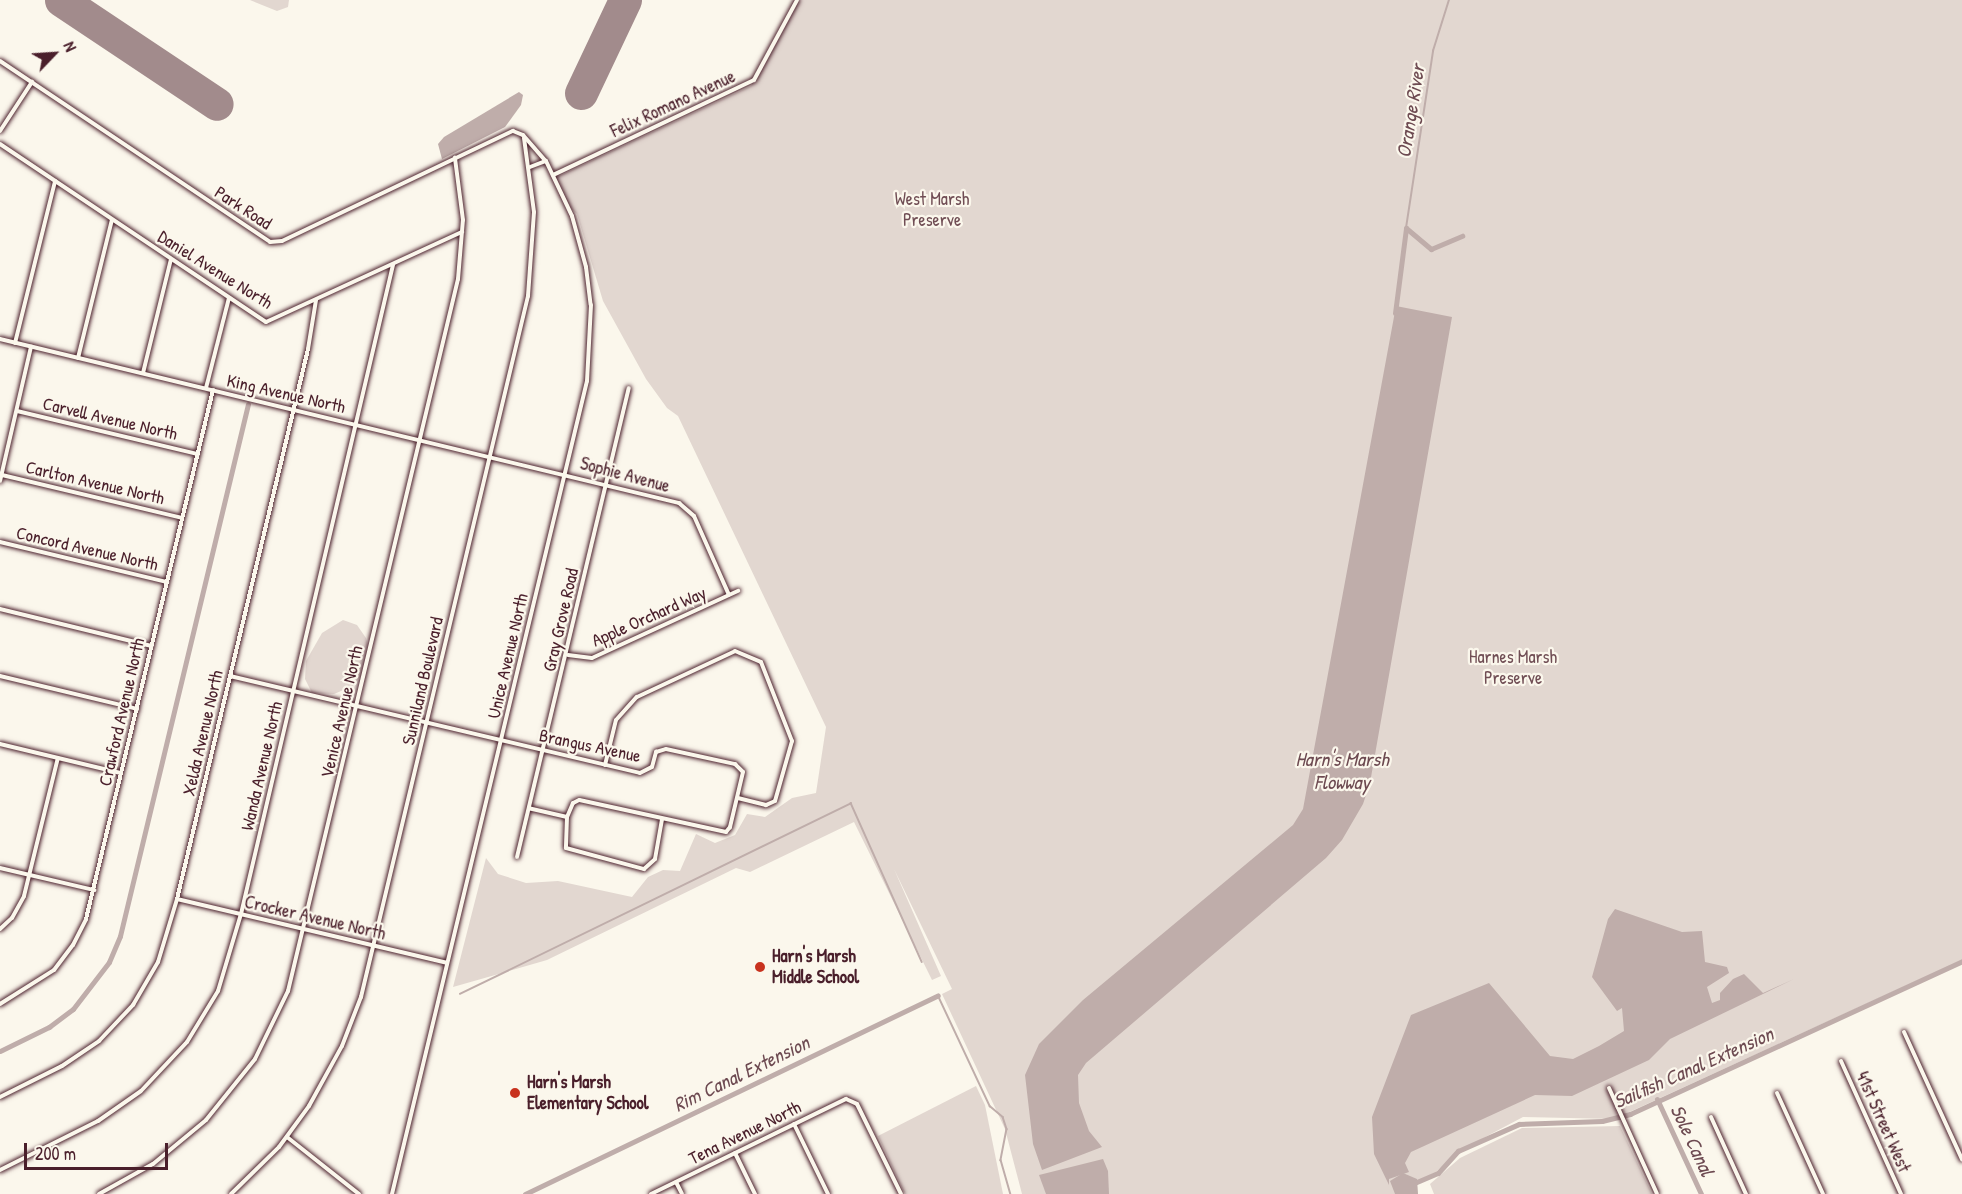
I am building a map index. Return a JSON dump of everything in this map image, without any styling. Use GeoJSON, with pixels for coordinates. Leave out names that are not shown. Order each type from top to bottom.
{"type":"FeatureCollection","features":[{"type":"Feature","properties":{"kind":"street","name":"Felix Romano Avenue"},"geometry":{"type":"LineString","coordinates":[[554,175],[754,81],[797,0]]}},
{"type":"Feature","properties":{"kind":"street","name":"Park Road"},"geometry":{"type":"LineString","coordinates":[[0,61],[270,242],[282,241],[513,131],[523,135]]}},
{"type":"Feature","properties":{"kind":"street"},"geometry":{"type":"LineString","coordinates":[[0,131],[32,82]]}},
{"type":"Feature","properties":{"kind":"street","name":"Unice Avenue North"},"geometry":{"type":"LineString","coordinates":[[392,1194],[502,740],[588,371],[591,305],[582,249],[554,175],[546,161],[523,135]]}},
{"type":"Feature","properties":{"kind":"street","name":"Sunniland Boulevard"},"geometry":{"type":"LineString","coordinates":[[231,1194],[287,1137],[319,1091],[342,1046],[374,945],[531,275],[534,212],[530,167],[523,135]]}},
{"type":"Feature","properties":{"kind":"street","name":"Daniel Avenue North"},"geometry":{"type":"LineString","coordinates":[[0,144],[266,322],[462,232]]}},
{"type":"Feature","properties":{"kind":"street","name":"Venice Avenue North"},"geometry":{"type":"LineString","coordinates":[[99,1194],[181,1144],[235,1087],[282,1007],[305,929],[457,288],[462,232],[455,158]]}},
{"type":"Feature","properties":{"kind":"street"},"geometry":{"type":"LineString","coordinates":[[530,167],[546,161]]}},
{"type":"Feature","properties":{"kind":"street"},"geometry":{"type":"LineString","coordinates":[[15,343],[55,181]]}},
{"type":"Feature","properties":{"kind":"street"},"geometry":{"type":"LineString","coordinates":[[78,358],[112,220]]}},
{"type":"Feature","properties":{"kind":"street"},"geometry":{"type":"LineString","coordinates":[[143,373],[171,259]]}},
{"type":"Feature","properties":{"kind":"street","name":"Wanda Avenue North"},"geometry":{"type":"LineString","coordinates":[[0,1170],[113,1112],[163,1071],[210,1006],[224,975],[241,914],[393,265]]}},
{"type":"Feature","properties":{"kind":"street"},"geometry":{"type":"LineString","coordinates":[[206,388],[229,298]]}},
{"type":"Feature","properties":{"kind":"street","name":"Xelda Avenue North"},"geometry":{"type":"LineString","coordinates":[[0,1096],[79,1056],[124,1016],[159,962],[177,899],[294,409],[316,300]]}},
{"type":"Feature","properties":{"kind":"street","name":"King Avenue North"},"geometry":{"type":"LineString","coordinates":[[0,339],[565,474]]}},
{"type":"Feature","properties":{"kind":"street"},"geometry":{"type":"LineString","coordinates":[[0,481],[31,347]]}},
{"type":"Feature","properties":{"kind":"street","name":"Gray Grove Road"},"geometry":{"type":"LineString","coordinates":[[517,857],[568,655],[629,388]]}},
{"type":"Feature","properties":{"kind":"street","name":"Crawford Avenue North"},"geometry":{"type":"LineString","coordinates":[[0,1004],[44,978],[67,955],[81,930],[94,890],[213,390]]}},
{"type":"Feature","properties":{"kind":"street","name":"Carvell Avenue North"},"geometry":{"type":"LineString","coordinates":[[17,411],[198,453]]}},
{"type":"Feature","properties":{"kind":"street","name":"Sophie Avenue"},"geometry":{"type":"LineString","coordinates":[[565,474],[679,503],[694,516],[729,595]]}},
{"type":"Feature","properties":{"kind":"street","name":"Carlton Avenue North"},"geometry":{"type":"LineString","coordinates":[[2,475],[182,518]]}},
{"type":"Feature","properties":{"kind":"street","name":"Concord Avenue North"},"geometry":{"type":"LineString","coordinates":[[0,542],[167,582]]}},
{"type":"Feature","properties":{"kind":"street","name":"Apple Orchard Way"},"geometry":{"type":"LineString","coordinates":[[568,655],[592,658],[738,591]]}},
{"type":"Feature","properties":{"kind":"street"},"geometry":{"type":"LineString","coordinates":[[0,609],[152,646]]}},
{"type":"Feature","properties":{"kind":"street"},"geometry":{"type":"LineString","coordinates":[[605,765],[616,720],[637,697],[735,651],[761,662],[792,741],[775,801],[766,805],[738,798]]}},
{"type":"Feature","properties":{"kind":"street","name":"Brangus Avenue"},"geometry":{"type":"LineString","coordinates":[[230,675],[502,740],[543,752],[605,765],[647,772],[656,752],[666,749],[735,764],[743,772],[738,798],[726,832],[662,820],[579,800],[567,817]]}},
{"type":"Feature","properties":{"kind":"street"},"geometry":{"type":"LineString","coordinates":[[0,676],[137,709]]}},
{"type":"Feature","properties":{"kind":"street"},"geometry":{"type":"LineString","coordinates":[[0,744],[122,773]]}},
{"type":"Feature","properties":{"kind":"street"},"geometry":{"type":"LineString","coordinates":[[0,929],[19,907],[58,758]]}},
{"type":"Feature","properties":{"kind":"street"},"geometry":{"type":"LineString","coordinates":[[529,808],[567,817],[566,848],[644,869],[655,859],[662,820]]}},
{"type":"Feature","properties":{"kind":"street"},"geometry":{"type":"LineString","coordinates":[[0,868],[94,890]]}},
{"type":"Feature","properties":{"kind":"street","name":"Crocker Avenue North"},"geometry":{"type":"LineString","coordinates":[[177,899],[447,963]]}},
{"type":"Feature","properties":{"kind":"street"},"geometry":{"type":"LineString","coordinates":[[1904,1032],[1962,1158]]}},
{"type":"Feature","properties":{"kind":"street","name":"41st Street West"},"geometry":{"type":"LineString","coordinates":[[1840,1061],[1901,1194]]}},
{"type":"Feature","properties":{"kind":"street"},"geometry":{"type":"LineString","coordinates":[[1609,1088],[1657,1194]]}},
{"type":"Feature","properties":{"kind":"street"},"geometry":{"type":"LineString","coordinates":[[1777,1093],[1824,1194]]}},
{"type":"Feature","properties":{"kind":"street","name":"Tena Avenue North"},"geometry":{"type":"LineString","coordinates":[[651,1194],[841,1101],[853,1100],[901,1194]]}},
{"type":"Feature","properties":{"kind":"street"},"geometry":{"type":"LineString","coordinates":[[1711,1117],[1746,1194]]}},
{"type":"Feature","properties":{"kind":"street"},"geometry":{"type":"LineString","coordinates":[[794,1124],[828,1194]]}},
{"type":"Feature","properties":{"kind":"street"},"geometry":{"type":"LineString","coordinates":[[287,1137],[360,1194]]}},
{"type":"Feature","properties":{"kind":"street"},"geometry":{"type":"LineString","coordinates":[[735,1153],[755,1194]]}},
{"type":"Feature","properties":{"kind":"street"},"geometry":{"type":"LineString","coordinates":[[676,1182],[682,1194]]}},
{"type":"Feature","properties":{"kind":"green space"},"geometry":{"type":"Polygon","coordinates":[[[250,0],[289,0],[288,7],[277,11],[250,0]]]}},
{"type":"Feature","properties":{"kind":"green space","name":"Harnes Marsh Preserve"},"geometry":{"type":"Polygon","coordinates":[[[794,0],[1962,0],[1962,960],[1614,1119],[1523,1117],[1457,1152],[1434,1174],[1400,1189],[1400,1194],[1022,1194],[1005,1129],[942,994],[952,989],[894,869],[941,976],[932,980],[854,822],[750,872],[736,868],[547,960],[453,987],[486,858],[498,874],[526,883],[558,881],[632,897],[648,877],[663,870],[680,871],[696,834],[715,843],[735,835],[747,814],[765,817],[792,798],[816,793],[826,727],[678,416],[667,408],[646,379],[603,301],[577,214],[560,198],[555,178],[751,86],[794,0]]]}},
{"type":"Feature","properties":{"kind":"green space"},"geometry":{"type":"Polygon","coordinates":[[[343,620],[357,625],[366,638],[369,649],[364,672],[353,686],[334,694],[312,693],[305,679],[306,661],[322,633],[343,620]]]}},
{"type":"Feature","properties":{"kind":"green space"},"geometry":{"type":"Polygon","coordinates":[[[976,1086],[985,1105],[1003,1194],[905,1194],[878,1136],[976,1086]]]}},
{"type":"Feature","properties":{"kind":"green space"},"geometry":{"type":"Polygon","coordinates":[[[1620,1126],[1652,1194],[1434,1194],[1430,1184],[1460,1158],[1522,1128],[1620,1126]]]}},
{"type":"Feature","properties":{"kind":"water"},"geometry":{"type":"Polygon","coordinates":[[[519,92],[523,95],[521,105],[505,127],[442,159],[438,144],[444,137],[519,92]]]}},
{"type":"Feature","properties":{"kind":"water","name":"Harn's Marsh Flowway"},"geometry":{"type":"Polygon","coordinates":[[[1396,306],[1452,317],[1370,783],[1363,804],[1342,840],[1326,858],[1086,1063],[1078,1075],[1079,1103],[1089,1131],[1102,1147],[1042,1170],[1033,1144],[1025,1075],[1039,1044],[1083,1000],[1293,825],[1303,809],[1396,306]]]}},
{"type":"Feature","properties":{"kind":"water"},"geometry":{"type":"Polygon","coordinates":[[[1615,909],[1682,932],[1702,931],[1705,962],[1727,967],[1729,973],[1707,987],[1712,1003],[1720,1000],[1720,993],[1733,979],[1744,974],[1763,993],[1794,979],[1670,1039],[1649,1060],[1572,1096],[1535,1095],[1411,1152],[1405,1163],[1409,1172],[1389,1179],[1389,1185],[1374,1154],[1372,1117],[1411,1015],[1489,983],[1550,1056],[1573,1059],[1599,1046],[1624,1031],[1622,1008],[1617,1011],[1592,977],[1608,919],[1615,909]]]}},
{"type":"Feature","properties":{"kind":"water"},"geometry":{"type":"Polygon","coordinates":[[[1103,1159],[1108,1171],[1109,1194],[1046,1194],[1039,1175],[1103,1159]]]}},
{"type":"Feature","properties":{"kind":"water"},"geometry":{"type":"Polygon","coordinates":[[[1403,1173],[1417,1179],[1418,1194],[1395,1194],[1390,1181],[1403,1173]]]}},
{"type":"Feature","properties":{"kind":"waterway","name":"Orange River"},"geometry":{"type":"LineString","coordinates":[[1406,228],[1433,51],[1449,0]]}},
{"type":"Feature","properties":{"kind":"waterway"},"geometry":{"type":"LineString","coordinates":[[1406,228],[1431,249],[1462,236]]}},
{"type":"Feature","properties":{"kind":"waterway"},"geometry":{"type":"LineString","coordinates":[[1395,313],[1406,228]]}},
{"type":"Feature","properties":{"kind":"waterway"},"geometry":{"type":"LineString","coordinates":[[0,1051],[49,1027],[73,1009],[109,962],[120,936],[248,404]]}},
{"type":"Feature","properties":{"kind":"waterway"},"geometry":{"type":"LineString","coordinates":[[460,994],[851,803],[922,962]]}},
{"type":"Feature","properties":{"kind":"waterway","name":"Sailfish Canal Extension"},"geometry":{"type":"LineString","coordinates":[[1412,1184],[1438,1173],[1458,1151],[1519,1124],[1602,1121],[1630,1114],[1962,961]]}},
{"type":"Feature","properties":{"kind":"waterway"},"geometry":{"type":"LineString","coordinates":[[938,995],[990,1106],[1003,1117],[1007,1129],[1001,1160],[1011,1194]]}},
{"type":"Feature","properties":{"kind":"waterway","name":"Rim Canal Extension"},"geometry":{"type":"LineString","coordinates":[[525,1194],[938,995]]}},
{"type":"Feature","properties":{"kind":"waterway","name":"Sole Canal"},"geometry":{"type":"LineString","coordinates":[[1657,1099],[1701,1194]]}},
{"type":"Feature","properties":{"kind":"runway"},"geometry":{"type":"LineString","coordinates":[[61,0],[217,104]]}},
{"type":"Feature","properties":{"kind":"runway"},"geometry":{"type":"LineString","coordinates":[[581,93],[625,0]]}},
{"type":"Feature","properties":{"kind":"place","name":"Harn's Marsh Middle School"},"geometry":{"type":"Point","coordinates":[760,967]}},
{"type":"Feature","properties":{"kind":"place","name":"Harn's Marsh Elementary School"},"geometry":{"type":"Point","coordinates":[515,1093]}},
{"type":"Feature","properties":{"kind":"park label","name":"West Marsh Preserve"},"geometry":{"type":"Point","coordinates":[932,210]}}]}
